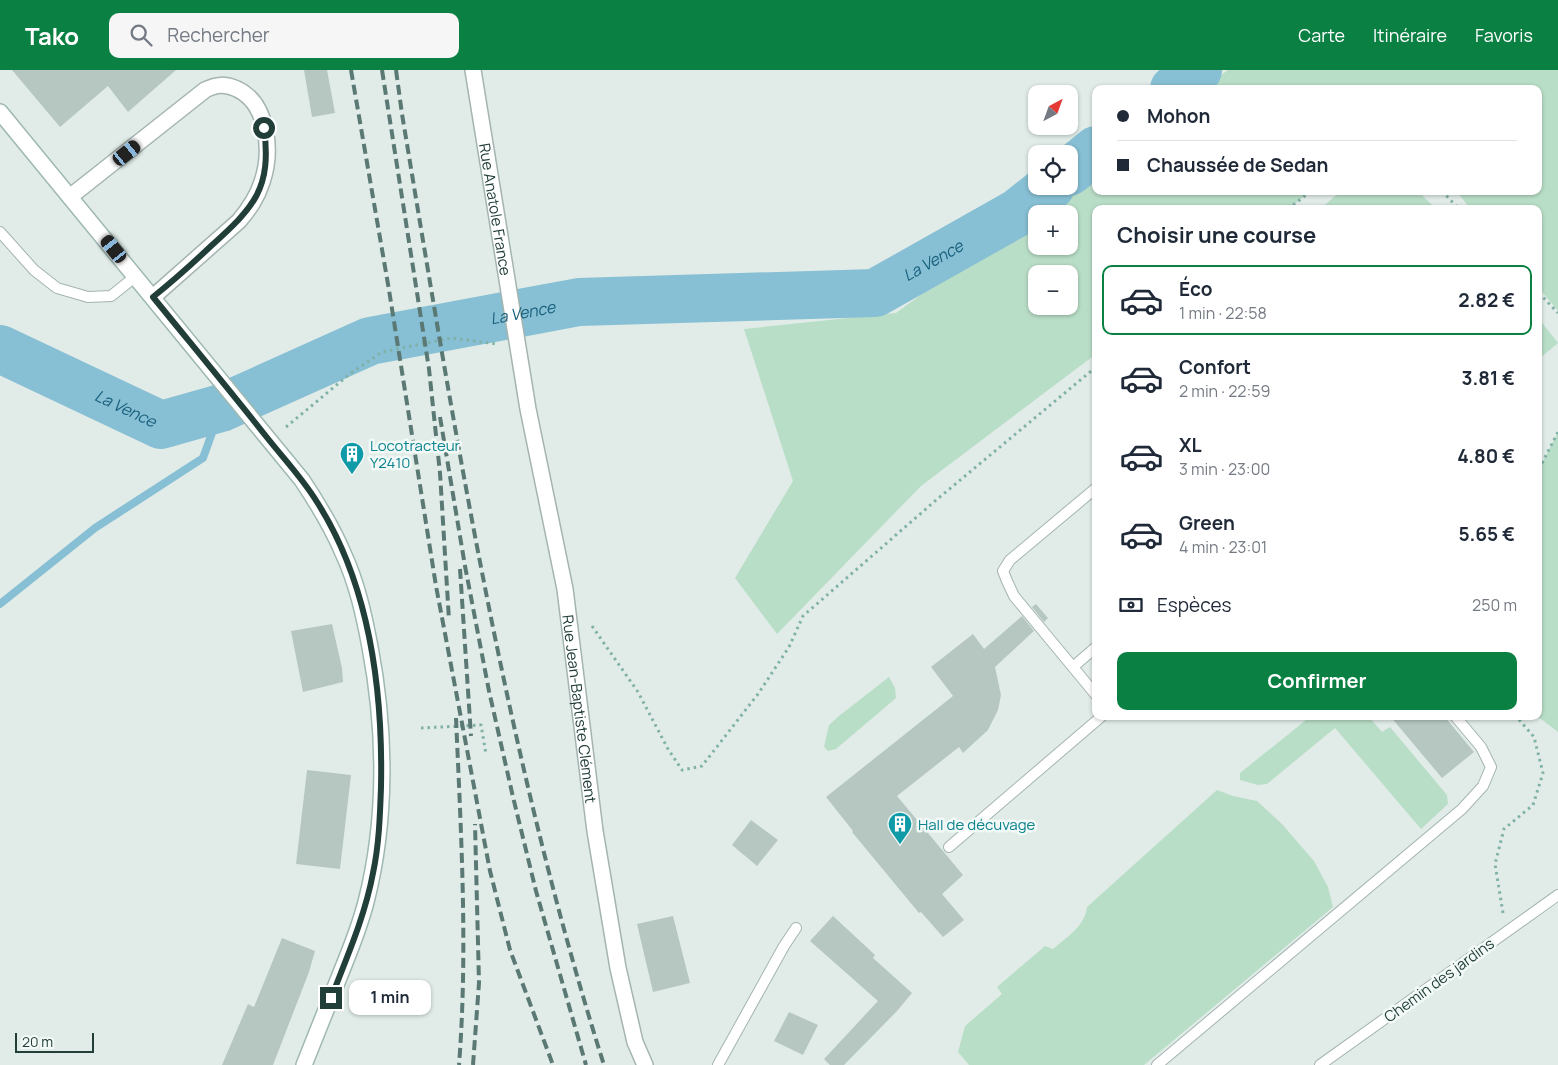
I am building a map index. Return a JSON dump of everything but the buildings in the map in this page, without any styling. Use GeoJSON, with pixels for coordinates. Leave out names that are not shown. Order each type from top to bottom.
{"type":"FeatureCollection","features":[{"type":"Feature","properties":{"kind":"street","name":"Rue Anatole France"},"geometry":{"type":"LineString","coordinates":[[473,70],[519,350]]}},
{"type":"Feature","properties":{"kind":"street"},"geometry":{"type":"LineString","coordinates":[[71,196],[205,90],[217,84],[228,85],[241,91],[252,100],[260,111],[267,147],[263,181],[257,197],[238,221],[153,297]]}},
{"type":"Feature","properties":{"kind":"street"},"geometry":{"type":"LineString","coordinates":[[0,112],[71,196],[302,480],[317,502],[344,554],[358,592],[376,678],[381,722],[380,816],[373,873],[366,905],[304,1065]]}},
{"type":"Feature","properties":{"kind":"street","name":"Rue Jean-Baptiste Clément"},"geometry":{"type":"LineString","coordinates":[[519,350],[528,408],[565,589],[595,831],[618,968],[635,1042],[645,1065]]}},
{"type":"Feature","properties":{"kind":"lane"},"geometry":{"type":"LineString","coordinates":[[0,232],[34,270],[57,288],[88,297],[110,296],[136,276]]}},
{"type":"Feature","properties":{"kind":"lane"},"geometry":{"type":"LineString","coordinates":[[1092,491],[1010,560],[1004,571],[1014,596],[1092,690]]}},
{"type":"Feature","properties":{"kind":"lane"},"geometry":{"type":"LineString","coordinates":[[1073,666],[1092,649]]}},
{"type":"Feature","properties":{"kind":"lane"},"geometry":{"type":"LineString","coordinates":[[949,848],[1097,720]]}},
{"type":"Feature","properties":{"kind":"lane"},"geometry":{"type":"LineString","coordinates":[[1157,1065],[1462,809],[1483,786],[1491,767],[1481,747],[1458,720]]}},
{"type":"Feature","properties":{"kind":"lane","name":"Chemin des jardins"},"geometry":{"type":"LineString","coordinates":[[1320,1065],[1558,895]]}},
{"type":"Feature","properties":{"kind":"lane"},"geometry":{"type":"LineString","coordinates":[[718,1065],[784,946],[796,928]]}},
{"type":"Feature","properties":{"kind":"path"},"geometry":{"type":"LineString","coordinates":[[1293,205],[1306,195]]}},
{"type":"Feature","properties":{"kind":"path"},"geometry":{"type":"LineString","coordinates":[[1446,195],[1455,205]]}},
{"type":"Feature","properties":{"kind":"path"},"geometry":{"type":"LineString","coordinates":[[1542,296],[1558,313]]}},
{"type":"Feature","properties":{"kind":"path"},"geometry":{"type":"LineString","coordinates":[[270,441],[351,373],[382,352],[451,338],[502,344]]}},
{"type":"Feature","properties":{"kind":"path"},"geometry":{"type":"LineString","coordinates":[[588,621],[638,692],[668,749],[682,770],[702,766],[758,694],[789,647],[803,616],[935,501],[1092,370]]}},
{"type":"Feature","properties":{"kind":"path"},"geometry":{"type":"LineString","coordinates":[[1542,463],[1558,432]]}},
{"type":"Feature","properties":{"kind":"path"},"geometry":{"type":"LineString","coordinates":[[1509,930],[1501,909],[1495,864],[1504,829],[1533,805],[1543,773],[1534,736],[1520,720]]}},
{"type":"Feature","properties":{"kind":"path"},"geometry":{"type":"LineString","coordinates":[[420,728],[481,725],[486,754]]}},
{"type":"Feature","properties":{"kind":"green space"},"geometry":{"type":"Polygon","coordinates":[[[1228,70],[1558,70],[1558,311],[1542,292],[1542,205],[1468,205],[1459,195],[1542,195],[1542,85],[1207,85],[1228,70]]]}},
{"type":"Feature","properties":{"kind":"green space"},"geometry":{"type":"Polygon","coordinates":[[[1092,169],[1092,195],[1306,195],[1293,205],[1092,205],[1092,357],[921,486],[777,634],[735,578],[793,481],[744,329],[896,313],[1028,216],[1028,255],[1078,255],[1078,205],[1043,205],[1057,195],[1078,195],[1078,179],[1092,169]]]}},
{"type":"Feature","properties":{"kind":"green space"},"geometry":{"type":"Polygon","coordinates":[[[1336,195],[1422,195],[1432,205],[1325,205],[1336,195]]]}},
{"type":"Feature","properties":{"kind":"green space"},"geometry":{"type":"Polygon","coordinates":[[[1542,323],[1558,343],[1542,356],[1542,323]]]}},
{"type":"Feature","properties":{"kind":"green space"},"geometry":{"type":"Polygon","coordinates":[[[1558,432],[1558,732],[1542,720],[1542,463],[1558,432]]]}},
{"type":"Feature","properties":{"kind":"green space"},"geometry":{"type":"Polygon","coordinates":[[[889,677],[895,688],[896,698],[836,749],[828,751],[824,747],[829,725],[889,677]]]}},
{"type":"Feature","properties":{"kind":"green space"},"geometry":{"type":"Polygon","coordinates":[[[1306,720],[1372,720],[1382,732],[1390,727],[1447,795],[1448,804],[1421,829],[1335,728],[1267,784],[1258,785],[1240,780],[1240,773],[1306,720]]]}},
{"type":"Feature","properties":{"kind":"green space"},"geometry":{"type":"Polygon","coordinates":[[[1217,790],[1233,796],[1257,801],[1282,824],[1314,861],[1328,887],[1333,907],[1144,1065],[969,1065],[958,1052],[965,1026],[1002,994],[997,987],[1045,946],[1053,949],[1069,935],[1083,920],[1087,907],[1217,790]]]}},
{"type":"Feature","properties":{"kind":"waterway","name":"La Vence"},"geometry":{"type":"LineString","coordinates":[[1179,85],[1198,70]]}},
{"type":"Feature","properties":{"kind":"waterway","name":"La Vence"},"geometry":{"type":"LineString","coordinates":[[1078,165],[1092,153]]}},
{"type":"Feature","properties":{"kind":"waterway","name":"La Vence"},"geometry":{"type":"LineString","coordinates":[[0,349],[161,425],[221,408],[370,341],[579,302],[875,293],[1017,213],[1040,195]]}},
{"type":"Feature","properties":{"kind":"waterway"},"geometry":{"type":"LineString","coordinates":[[0,604],[95,528],[203,458],[221,408]]}},
{"type":"Feature","properties":{"kind":"railway"},"geometry":{"type":"LineString","coordinates":[[351,70],[389,290],[436,586],[490,871],[510,950],[553,1065]]}},
{"type":"Feature","properties":{"kind":"railway"},"geometry":{"type":"LineString","coordinates":[[382,70],[429,369],[440,473],[449,620]]}},
{"type":"Feature","properties":{"kind":"railway"},"geometry":{"type":"LineString","coordinates":[[396,70],[442,354],[486,593],[539,831],[569,949],[604,1065]]}},
{"type":"Feature","properties":{"kind":"railway"},"geometry":{"type":"LineString","coordinates":[[440,417],[465,566],[489,691],[536,891],[586,1065]]}},
{"type":"Feature","properties":{"kind":"railway"},"geometry":{"type":"LineString","coordinates":[[460,569],[471,736]]}},
{"type":"Feature","properties":{"kind":"railway"},"geometry":{"type":"LineString","coordinates":[[456,718],[462,848],[463,935],[462,1022],[459,1065]]}},
{"type":"Feature","properties":{"kind":"railway"},"geometry":{"type":"LineString","coordinates":[[473,1065],[479,983],[475,824]]}},
{"type":"Feature","properties":{"kind":"place","name":"Locotracteur Y2410"},"geometry":{"type":"Point","coordinates":[352,475]}},
{"type":"Feature","properties":{"kind":"place","name":"Hall de décuvage"},"geometry":{"type":"Point","coordinates":[900,845]}},
{"type":"Feature","properties":{"kind":"route"},"geometry":{"type":"LineString","coordinates":[[264,128],[267,147],[266,164],[263,181],[257,197],[250,208],[153,297],[302,480],[327,520],[344,554],[358,592],[376,678],[380,713],[382,749],[380,816],[378,845],[366,905],[331,998]]}}]}
